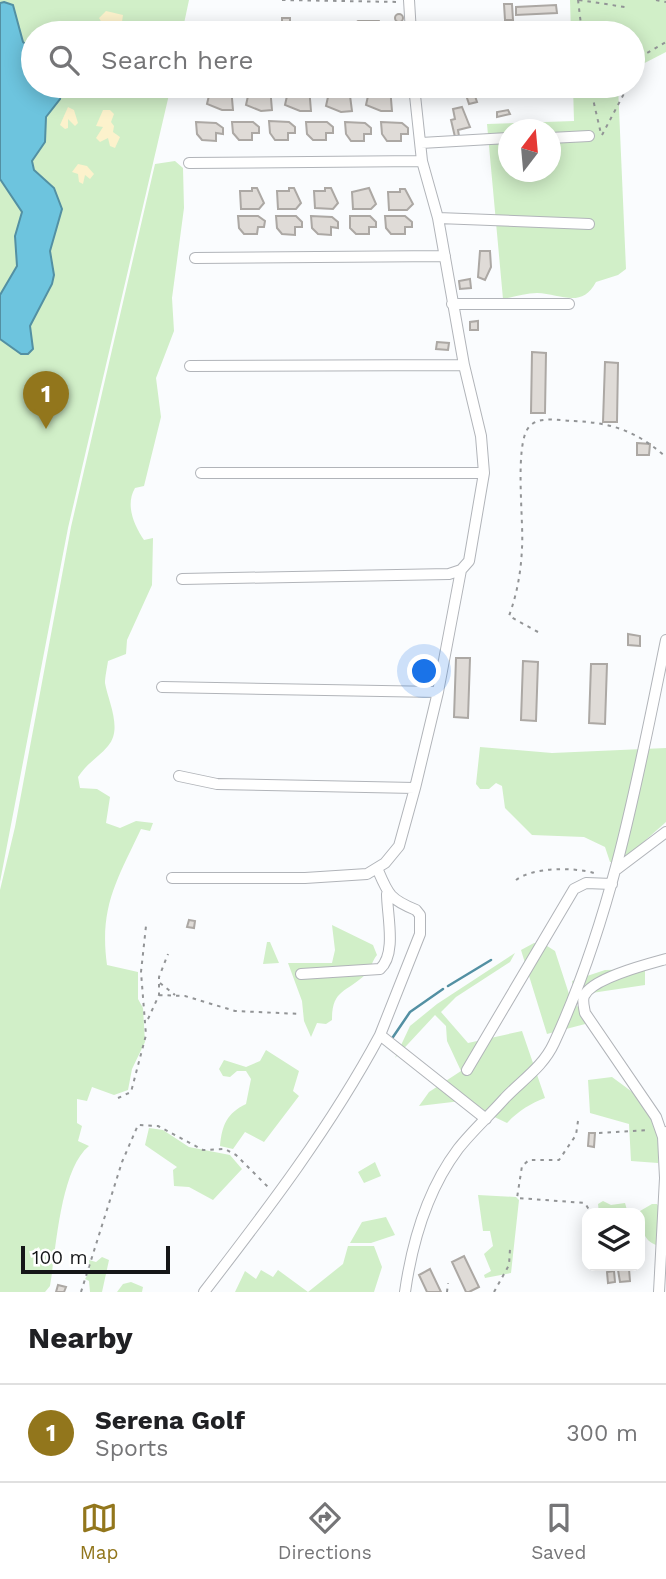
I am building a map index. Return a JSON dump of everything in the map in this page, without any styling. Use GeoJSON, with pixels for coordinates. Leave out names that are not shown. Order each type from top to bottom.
{"type":"FeatureCollection","features":[{"type":"Feature","properties":{"kind":"street"},"geometry":{"type":"LineString","coordinates":[[409,1],[410,21]]}},
{"type":"Feature","properties":{"kind":"street"},"geometry":{"type":"LineString","coordinates":[[172,878],[306,878],[367,874],[385,863],[399,846],[438,692],[461,570],[468,561],[484,473],[481,436],[464,365],[438,218],[422,161],[415,98]]}},
{"type":"Feature","properties":{"kind":"street"},"geometry":{"type":"LineString","coordinates":[[561,137],[589,136]]}},
{"type":"Feature","properties":{"kind":"street"},"geometry":{"type":"LineString","coordinates":[[421,143],[498,139]]}},
{"type":"Feature","properties":{"kind":"street"},"geometry":{"type":"LineString","coordinates":[[188,163],[422,161]]}},
{"type":"Feature","properties":{"kind":"street"},"geometry":{"type":"LineString","coordinates":[[438,218],[589,224]]}},
{"type":"Feature","properties":{"kind":"street"},"geometry":{"type":"LineString","coordinates":[[195,258],[445,256]]}},
{"type":"Feature","properties":{"kind":"street"},"geometry":{"type":"LineString","coordinates":[[452,304],[569,304]]}},
{"type":"Feature","properties":{"kind":"street"},"geometry":{"type":"LineString","coordinates":[[191,366],[464,365]]}},
{"type":"Feature","properties":{"kind":"street"},"geometry":{"type":"LineString","coordinates":[[201,473],[484,473]]}},
{"type":"Feature","properties":{"kind":"street"},"geometry":{"type":"LineString","coordinates":[[182,579],[449,574],[461,570]]}},
{"type":"Feature","properties":{"kind":"street"},"geometry":{"type":"LineString","coordinates":[[405,1292],[409,1260],[434,1191],[458,1149],[538,1068],[553,1045],[593,951],[609,884],[617,869],[666,640]]}},
{"type":"Feature","properties":{"kind":"street"},"geometry":{"type":"LineString","coordinates":[[162,688],[438,692]]}},
{"type":"Feature","properties":{"kind":"street"},"geometry":{"type":"LineString","coordinates":[[179,776],[217,784],[415,788]]}},
{"type":"Feature","properties":{"kind":"street"},"geometry":{"type":"LineString","coordinates":[[617,869],[666,832]]}},
{"type":"Feature","properties":{"kind":"street"},"geometry":{"type":"LineString","coordinates":[[302,974],[380,969],[385,964],[389,948],[387,894],[377,868]]}},
{"type":"Feature","properties":{"kind":"street"},"geometry":{"type":"LineString","coordinates":[[467,1070],[573,889],[586,883],[609,884]]}},
{"type":"Feature","properties":{"kind":"street"},"geometry":{"type":"LineString","coordinates":[[204,1292],[278,1196],[344,1099],[380,1035],[420,934],[421,923],[415,910],[394,901],[387,894]]}},
{"type":"Feature","properties":{"kind":"street"},"geometry":{"type":"LineString","coordinates":[[660,1292],[664,1220],[663,1132],[656,1116],[584,1013],[583,1003],[591,988],[624,971],[666,958]]}},
{"type":"Feature","properties":{"kind":"street"},"geometry":{"type":"LineString","coordinates":[[380,1035],[486,1119]]}},
{"type":"Feature","properties":{"kind":"street"},"geometry":{"type":"LineString","coordinates":[[660,1292],[666,1283]]}},
{"type":"Feature","properties":{"kind":"path"},"geometry":{"type":"LineString","coordinates":[[282,0],[409,1]]}},
{"type":"Feature","properties":{"kind":"path"},"geometry":{"type":"LineString","coordinates":[[581,21],[578,0],[625,7]]}},
{"type":"Feature","properties":{"kind":"path"},"geometry":{"type":"LineString","coordinates":[[656,0],[666,2]]}},
{"type":"Feature","properties":{"kind":"path"},"geometry":{"type":"LineString","coordinates":[[645,54],[666,42]]}},
{"type":"Feature","properties":{"kind":"path"},"geometry":{"type":"LineString","coordinates":[[593,98],[602,135],[622,98]]}},
{"type":"Feature","properties":{"kind":"path"},"geometry":{"type":"LineString","coordinates":[[538,632],[509,616],[517,593],[522,549],[520,456],[528,428],[539,420],[606,423],[640,436],[666,457]]}},
{"type":"Feature","properties":{"kind":"path"},"geometry":{"type":"LineString","coordinates":[[516,880],[523,875],[538,872],[587,871],[599,874],[609,884]]}},
{"type":"Feature","properties":{"kind":"path"},"geometry":{"type":"LineString","coordinates":[[118,1098],[131,1092],[134,1074],[144,1048],[147,1021],[141,972],[146,926]]}},
{"type":"Feature","properties":{"kind":"path"},"geometry":{"type":"LineString","coordinates":[[147,1021],[159,995],[159,977],[168,954]]}},
{"type":"Feature","properties":{"kind":"path"},"geometry":{"type":"LineString","coordinates":[[160,983],[176,996]]}},
{"type":"Feature","properties":{"kind":"path"},"geometry":{"type":"LineString","coordinates":[[159,995],[176,996],[235,1011],[302,1014]]}},
{"type":"Feature","properties":{"kind":"path"},"geometry":{"type":"LineString","coordinates":[[578,1121],[576,1135],[559,1160],[529,1160],[522,1166],[517,1198],[585,1203],[588,1208]]}},
{"type":"Feature","properties":{"kind":"path"},"geometry":{"type":"LineString","coordinates":[[81,1292],[122,1162],[138,1125],[158,1126],[203,1150],[225,1149],[236,1155],[278,1196]]}},
{"type":"Feature","properties":{"kind":"path"},"geometry":{"type":"LineString","coordinates":[[599,1133],[663,1132]]}},
{"type":"Feature","properties":{"kind":"path"},"geometry":{"type":"LineString","coordinates":[[494,1292],[509,1265],[510,1249]]}},
{"type":"Feature","properties":{"kind":"path"},"geometry":{"type":"LineString","coordinates":[[447,1292],[448,1283]]}},
{"type":"Feature","properties":{"kind":"green space"},"geometry":{"type":"Polygon","coordinates":[[[0,0],[189,0],[185,21],[21,21],[21,98],[168,98],[68,528],[0,882],[0,0]]]}},
{"type":"Feature","properties":{"kind":"green space"},"geometry":{"type":"Polygon","coordinates":[[[570,0],[666,0],[666,52],[645,63],[645,21],[571,21],[570,0]]]}},
{"type":"Feature","properties":{"kind":"green space"},"geometry":{"type":"Polygon","coordinates":[[[573,98],[619,98],[626,269],[618,275],[596,282],[578,298],[537,293],[503,299],[487,124],[498,124],[498,182],[561,182],[561,121],[574,121],[573,98]]]}},
{"type":"Feature","properties":{"kind":"green space"},"geometry":{"type":"Polygon","coordinates":[[[175,161],[183,168],[184,208],[172,298],[174,331],[156,378],[161,417],[144,486],[135,488],[131,501],[132,515],[140,534],[144,540],[153,538],[152,585],[127,640],[126,654],[108,661],[105,683],[114,723],[112,739],[78,777],[80,788],[97,789],[110,797],[106,823],[120,828],[136,821],[153,823],[150,831],[141,829],[112,894],[105,945],[107,965],[138,972],[138,999],[143,1008],[145,1042],[132,1069],[128,1090],[114,1095],[92,1087],[87,1101],[77,1099],[77,1123],[82,1126],[78,1141],[89,1146],[79,1157],[65,1191],[50,1286],[45,1292],[0,1292],[0,890],[15,827],[71,527],[155,164],[175,161]]]}},
{"type":"Feature","properties":{"kind":"green space"},"geometry":{"type":"Polygon","coordinates":[[[480,747],[552,753],[666,748],[666,822],[621,862],[610,862],[605,847],[584,837],[532,835],[505,808],[502,786],[496,783],[489,789],[480,789],[476,784],[480,747]]]}},
{"type":"Feature","properties":{"kind":"green space"},"geometry":{"type":"Polygon","coordinates":[[[332,925],[373,945],[377,955],[366,974],[337,997],[332,1020],[326,1024],[317,1023],[311,1037],[288,963],[332,963],[335,950],[332,925]]]}},
{"type":"Feature","properties":{"kind":"green space"},"geometry":{"type":"Polygon","coordinates":[[[267,942],[270,942],[279,963],[263,964],[267,942]]]}},
{"type":"Feature","properties":{"kind":"green space"},"geometry":{"type":"Polygon","coordinates":[[[534,943],[544,944],[555,951],[569,994],[589,1023],[547,1034],[521,950],[534,943]]]}},
{"type":"Feature","properties":{"kind":"green space"},"geometry":{"type":"Polygon","coordinates":[[[515,953],[510,962],[456,997],[441,1012],[468,1043],[522,1031],[545,1098],[524,1108],[507,1123],[461,1101],[419,1106],[429,1092],[461,1071],[447,1041],[446,1026],[435,1015],[395,1058],[410,1026],[437,1004],[515,953]]]}},
{"type":"Feature","properties":{"kind":"green space"},"geometry":{"type":"Polygon","coordinates":[[[645,969],[645,985],[585,994],[573,987],[572,981],[605,970],[645,969]]]}},
{"type":"Feature","properties":{"kind":"green space"},"geometry":{"type":"Polygon","coordinates":[[[266,1050],[299,1071],[293,1091],[299,1096],[264,1142],[245,1132],[233,1149],[220,1146],[227,1120],[234,1111],[246,1104],[251,1079],[246,1071],[237,1071],[230,1077],[223,1076],[219,1069],[224,1060],[246,1067],[260,1061],[266,1050]]]}},
{"type":"Feature","properties":{"kind":"green space"},"geometry":{"type":"Polygon","coordinates":[[[612,1077],[636,1095],[650,1112],[657,1133],[658,1163],[631,1161],[629,1124],[590,1113],[588,1080],[612,1077]]]}},
{"type":"Feature","properties":{"kind":"green space"},"geometry":{"type":"Polygon","coordinates":[[[149,1128],[163,1130],[189,1147],[230,1155],[242,1169],[213,1200],[189,1187],[174,1186],[173,1170],[177,1167],[145,1145],[149,1128]]]}},
{"type":"Feature","properties":{"kind":"green space"},"geometry":{"type":"Polygon","coordinates":[[[375,1162],[381,1176],[364,1183],[358,1172],[375,1162]]]}},
{"type":"Feature","properties":{"kind":"green space"},"geometry":{"type":"Polygon","coordinates":[[[478,1195],[516,1197],[519,1200],[511,1273],[485,1278],[484,1275],[491,1271],[484,1254],[493,1246],[490,1231],[483,1231],[478,1195]]]}},
{"type":"Feature","properties":{"kind":"green space"},"geometry":{"type":"Polygon","coordinates":[[[603,1201],[611,1205],[625,1203],[626,1208],[598,1208],[598,1204],[603,1201]]]}},
{"type":"Feature","properties":{"kind":"green space"},"geometry":{"type":"Polygon","coordinates":[[[657,1204],[660,1209],[656,1245],[645,1236],[645,1208],[657,1204]]]}},
{"type":"Feature","properties":{"kind":"green space"},"geometry":{"type":"Polygon","coordinates":[[[386,1217],[395,1235],[371,1243],[350,1243],[362,1222],[386,1217]]]}},
{"type":"Feature","properties":{"kind":"green space"},"geometry":{"type":"Polygon","coordinates":[[[348,1246],[374,1246],[382,1267],[374,1292],[308,1292],[343,1264],[348,1246]]]}},
{"type":"Feature","properties":{"kind":"green space"},"geometry":{"type":"Polygon","coordinates":[[[102,1257],[109,1260],[102,1292],[90,1292],[89,1281],[85,1279],[90,1270],[89,1260],[96,1262],[102,1257]]]}},
{"type":"Feature","properties":{"kind":"green space"},"geometry":{"type":"Polygon","coordinates":[[[261,1270],[273,1277],[278,1270],[308,1292],[235,1292],[245,1271],[256,1279],[261,1270]]]}},
{"type":"Feature","properties":{"kind":"green space"},"geometry":{"type":"Polygon","coordinates":[[[131,1282],[143,1287],[142,1292],[117,1292],[123,1284],[131,1282]]]}},
{"type":"Feature","properties":{"kind":"sand"},"geometry":{"type":"Polygon","coordinates":[[[106,11],[123,15],[122,21],[101,21],[99,18],[106,11]]]}},
{"type":"Feature","properties":{"kind":"sand"},"geometry":{"type":"Polygon","coordinates":[[[68,107],[74,110],[78,123],[75,126],[68,119],[68,128],[65,129],[60,125],[68,107]]]}},
{"type":"Feature","properties":{"kind":"sand"},"geometry":{"type":"Polygon","coordinates":[[[103,110],[110,110],[114,114],[111,122],[114,126],[113,132],[120,137],[115,148],[110,146],[108,138],[100,142],[96,138],[103,127],[96,126],[103,110]]]}},
{"type":"Feature","properties":{"kind":"sand"},"geometry":{"type":"Polygon","coordinates":[[[78,164],[87,166],[94,174],[90,179],[85,175],[83,184],[79,182],[78,174],[72,172],[78,164]]]}},
{"type":"Feature","properties":{"kind":"water"},"geometry":{"type":"Polygon","coordinates":[[[0,3],[13,5],[21,35],[21,98],[60,98],[46,117],[45,142],[32,161],[34,170],[54,188],[62,209],[50,251],[54,275],[52,284],[30,326],[33,349],[28,354],[21,354],[0,339],[0,295],[17,266],[15,236],[22,212],[0,179],[0,3]]]}},
{"type":"Feature","properties":{"kind":"building"},"geometry":{"type":"Polygon","coordinates":[[[504,4],[512,4],[513,20],[505,20],[504,4]]]}},
{"type":"Feature","properties":{"kind":"building"},"geometry":{"type":"Polygon","coordinates":[[[556,5],[557,13],[516,15],[516,7],[556,5]]]}},
{"type":"Feature","properties":{"kind":"building"},"geometry":{"type":"Polygon","coordinates":[[[396,15],[402,15],[402,21],[396,21],[396,15]]]}},
{"type":"Feature","properties":{"kind":"building"},"geometry":{"type":"Polygon","coordinates":[[[208,98],[232,98],[233,110],[222,110],[207,104],[208,98]]]}},
{"type":"Feature","properties":{"kind":"building"},"geometry":{"type":"Polygon","coordinates":[[[248,98],[271,98],[272,110],[261,111],[246,105],[248,98]]]}},
{"type":"Feature","properties":{"kind":"building"},"geometry":{"type":"Polygon","coordinates":[[[287,98],[310,98],[311,111],[300,111],[285,105],[287,98]]]}},
{"type":"Feature","properties":{"kind":"building"},"geometry":{"type":"Polygon","coordinates":[[[328,98],[350,98],[352,111],[341,112],[326,106],[328,98]]]}},
{"type":"Feature","properties":{"kind":"building"},"geometry":{"type":"Polygon","coordinates":[[[368,98],[391,98],[392,111],[381,111],[366,105],[368,98]]]}},
{"type":"Feature","properties":{"kind":"building"},"geometry":{"type":"Polygon","coordinates":[[[467,98],[476,98],[477,102],[469,104],[467,98]]]}},
{"type":"Feature","properties":{"kind":"building"},"geometry":{"type":"Polygon","coordinates":[[[462,107],[470,127],[458,130],[459,136],[455,137],[451,120],[455,119],[453,109],[462,107]]]}},
{"type":"Feature","properties":{"kind":"building"},"geometry":{"type":"Polygon","coordinates":[[[508,110],[510,114],[497,117],[497,112],[508,110]]]}},
{"type":"Feature","properties":{"kind":"building"},"geometry":{"type":"Polygon","coordinates":[[[269,121],[289,122],[295,127],[295,133],[288,133],[288,140],[275,140],[270,133],[269,121]]]}},
{"type":"Feature","properties":{"kind":"building"},"geometry":{"type":"Polygon","coordinates":[[[196,122],[216,123],[223,128],[223,134],[216,133],[216,141],[202,140],[197,134],[196,122]]]}},
{"type":"Feature","properties":{"kind":"building"},"geometry":{"type":"Polygon","coordinates":[[[232,122],[253,122],[259,127],[259,133],[252,133],[252,140],[239,140],[233,133],[232,122]]]}},
{"type":"Feature","properties":{"kind":"building"},"geometry":{"type":"Polygon","coordinates":[[[306,122],[327,122],[333,127],[333,133],[326,133],[326,140],[313,140],[307,134],[306,122]]]}},
{"type":"Feature","properties":{"kind":"building"},"geometry":{"type":"Polygon","coordinates":[[[345,122],[365,123],[371,128],[371,134],[364,134],[364,141],[351,141],[346,134],[345,122]]]}},
{"type":"Feature","properties":{"kind":"building"},"geometry":{"type":"Polygon","coordinates":[[[381,122],[402,123],[408,128],[408,134],[401,134],[401,141],[387,141],[382,134],[381,122]]]}},
{"type":"Feature","properties":{"kind":"building"},"geometry":{"type":"Polygon","coordinates":[[[252,188],[257,188],[264,203],[259,209],[241,209],[240,191],[252,191],[252,188]]]}},
{"type":"Feature","properties":{"kind":"building"},"geometry":{"type":"Polygon","coordinates":[[[289,188],[294,188],[301,203],[296,209],[278,209],[277,191],[289,191],[289,188]]]}},
{"type":"Feature","properties":{"kind":"building"},"geometry":{"type":"Polygon","coordinates":[[[325,188],[331,188],[338,203],[333,209],[315,208],[314,191],[325,191],[325,188]]]}},
{"type":"Feature","properties":{"kind":"building"},"geometry":{"type":"Polygon","coordinates":[[[369,188],[376,204],[371,209],[353,209],[352,192],[369,188]]]}},
{"type":"Feature","properties":{"kind":"building"},"geometry":{"type":"Polygon","coordinates":[[[400,189],[405,189],[413,204],[407,210],[389,210],[388,192],[400,192],[400,189]]]}},
{"type":"Feature","properties":{"kind":"building"},"geometry":{"type":"Polygon","coordinates":[[[238,216],[258,216],[265,221],[264,227],[258,227],[257,234],[244,234],[239,228],[238,216]]]}},
{"type":"Feature","properties":{"kind":"building"},"geometry":{"type":"Polygon","coordinates":[[[276,216],[296,216],[302,222],[302,227],[295,227],[295,235],[282,234],[277,228],[276,216]]]}},
{"type":"Feature","properties":{"kind":"building"},"geometry":{"type":"Polygon","coordinates":[[[311,216],[332,217],[338,222],[338,228],[331,227],[331,235],[318,234],[312,228],[311,216]]]}},
{"type":"Feature","properties":{"kind":"building"},"geometry":{"type":"Polygon","coordinates":[[[350,216],[370,216],[376,222],[376,227],[369,227],[369,234],[356,234],[350,228],[350,216]]]}},
{"type":"Feature","properties":{"kind":"building"},"geometry":{"type":"Polygon","coordinates":[[[385,216],[405,216],[412,222],[412,227],[405,227],[405,234],[391,234],[386,228],[385,216]]]}},
{"type":"Feature","properties":{"kind":"building"},"geometry":{"type":"Polygon","coordinates":[[[480,251],[490,251],[491,267],[485,280],[478,277],[480,251]]]}},
{"type":"Feature","properties":{"kind":"building"},"geometry":{"type":"Polygon","coordinates":[[[470,279],[471,288],[460,289],[459,281],[470,279]]]}},
{"type":"Feature","properties":{"kind":"building"},"geometry":{"type":"Polygon","coordinates":[[[478,321],[478,330],[470,330],[470,322],[478,321]]]}},
{"type":"Feature","properties":{"kind":"building"},"geometry":{"type":"Polygon","coordinates":[[[437,342],[449,343],[448,350],[436,349],[437,342]]]}},
{"type":"Feature","properties":{"kind":"building"},"geometry":{"type":"Polygon","coordinates":[[[532,352],[546,353],[545,413],[531,413],[532,352]]]}},
{"type":"Feature","properties":{"kind":"building"},"geometry":{"type":"Polygon","coordinates":[[[605,362],[618,363],[617,422],[603,422],[605,362]]]}},
{"type":"Feature","properties":{"kind":"building"},"geometry":{"type":"Polygon","coordinates":[[[637,443],[650,444],[649,455],[637,455],[637,443]]]}},
{"type":"Feature","properties":{"kind":"building"},"geometry":{"type":"Polygon","coordinates":[[[628,634],[640,636],[640,646],[628,645],[628,634]]]}},
{"type":"Feature","properties":{"kind":"building"},"geometry":{"type":"Polygon","coordinates":[[[456,658],[470,658],[468,718],[454,717],[456,658]]]}},
{"type":"Feature","properties":{"kind":"building"},"geometry":{"type":"Polygon","coordinates":[[[523,661],[538,662],[536,721],[521,720],[523,661]]]}},
{"type":"Feature","properties":{"kind":"building"},"geometry":{"type":"Polygon","coordinates":[[[591,664],[607,664],[605,724],[589,723],[591,664]]]}},
{"type":"Feature","properties":{"kind":"building"},"geometry":{"type":"Polygon","coordinates":[[[189,920],[195,921],[194,928],[187,927],[189,920]]]}},
{"type":"Feature","properties":{"kind":"building"},"geometry":{"type":"Polygon","coordinates":[[[589,1133],[595,1133],[594,1147],[588,1146],[589,1133]]]}},
{"type":"Feature","properties":{"kind":"building"},"geometry":{"type":"Polygon","coordinates":[[[464,1256],[479,1287],[469,1292],[466,1292],[452,1262],[464,1256]]]}},
{"type":"Feature","properties":{"kind":"building"},"geometry":{"type":"Polygon","coordinates":[[[430,1269],[441,1292],[427,1292],[419,1275],[430,1269]]]}},
{"type":"Feature","properties":{"kind":"building"},"geometry":{"type":"Polygon","coordinates":[[[614,1271],[615,1282],[608,1283],[607,1272],[614,1271]]]}},
{"type":"Feature","properties":{"kind":"building"},"geometry":{"type":"Polygon","coordinates":[[[618,1271],[629,1271],[630,1281],[620,1282],[618,1271]]]}},
{"type":"Feature","properties":{"kind":"building"},"geometry":{"type":"Polygon","coordinates":[[[58,1285],[66,1287],[64,1292],[56,1292],[58,1285]]]}},
{"type":"Feature","properties":{"kind":"waterway"},"geometry":{"type":"LineString","coordinates":[[448,986],[491,960]]}},
{"type":"Feature","properties":{"kind":"waterway"},"geometry":{"type":"LineString","coordinates":[[393,1037],[410,1012],[443,989]]}},
{"type":"Feature","properties":{"kind":"place","name":"Serena Golf"},"geometry":{"type":"Point","coordinates":[46,429]}}]}
